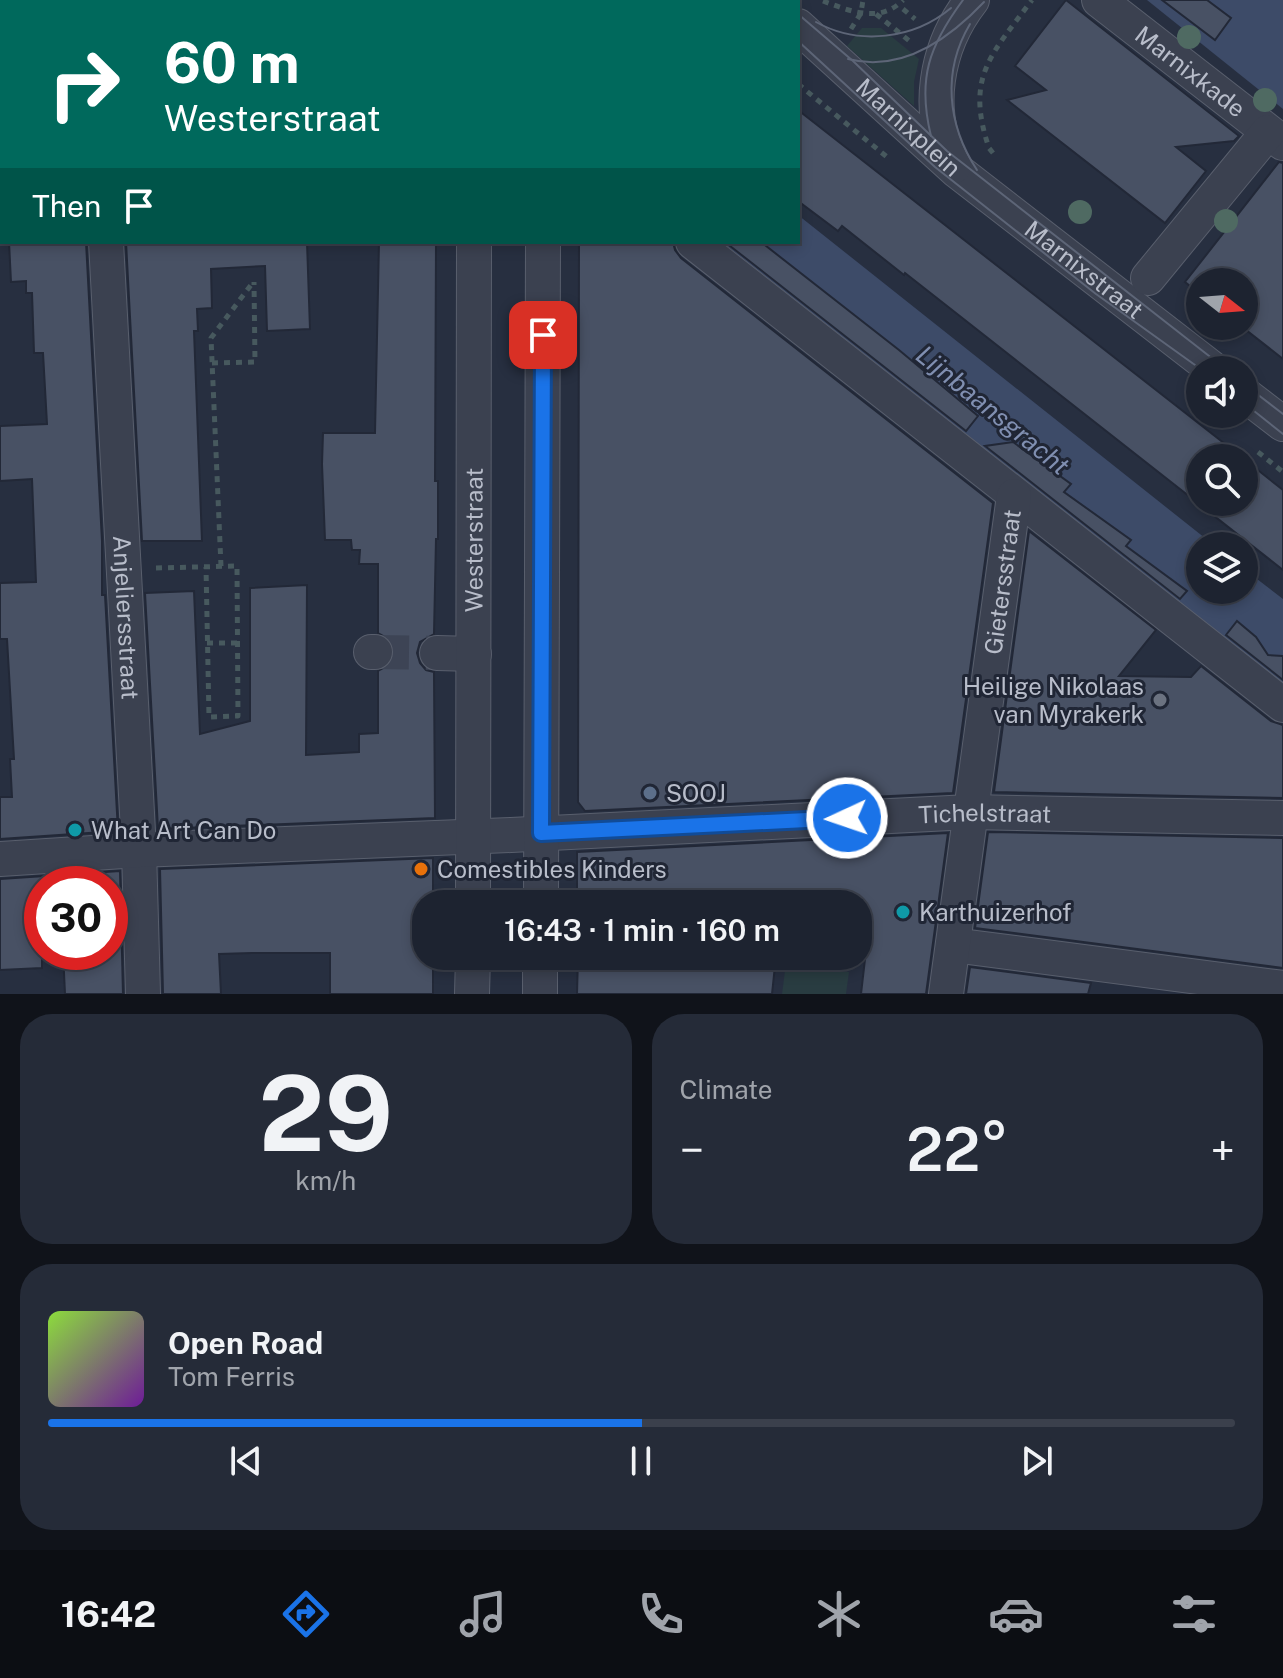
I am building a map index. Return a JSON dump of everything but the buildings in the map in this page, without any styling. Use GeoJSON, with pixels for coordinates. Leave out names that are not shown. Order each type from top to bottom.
{"type":"FeatureCollection","features":[{"type":"Feature","properties":{"kind":"street","name":"Marnixplein"},"geometry":{"type":"LineString","coordinates":[[956,170],[941,133],[938,74],[946,44],[972,0]]}},
{"type":"Feature","properties":{"kind":"street","name":"Marnixkade"},"geometry":{"type":"LineString","coordinates":[[1099,0],[1276,138]]}},
{"type":"Feature","properties":{"kind":"street","name":"Marnixplein"},"geometry":{"type":"LineString","coordinates":[[800,28],[956,170]]}},
{"type":"Feature","properties":{"kind":"street"},"geometry":{"type":"LineString","coordinates":[[1148,278],[1276,138]]}},
{"type":"Feature","properties":{"kind":"street","name":"Marnixstraat"},"geometry":{"type":"LineString","coordinates":[[956,170],[1196,356]]}},
{"type":"Feature","properties":{"kind":"street","name":"Anjeliersstraat"},"geometry":{"type":"LineString","coordinates":[[106,244],[139,850],[143,994]]}},
{"type":"Feature","properties":{"kind":"street","name":"Westerstraat"},"geometry":{"type":"LineString","coordinates":[[473,890],[474,244]]}},
{"type":"Feature","properties":{"kind":"street"},"geometry":{"type":"LineString","coordinates":[[541,890],[543,244]]}},
{"type":"Feature","properties":{"kind":"street"},"geometry":{"type":"LineString","coordinates":[[696,244],[1283,705]]}},
{"type":"Feature","properties":{"kind":"street"},"geometry":{"type":"LineString","coordinates":[[1258,405],[1283,424]]}},
{"type":"Feature","properties":{"kind":"street","name":"Gietersstraat"},"geometry":{"type":"LineString","coordinates":[[946,994],[1014,496]]}},
{"type":"Feature","properties":{"kind":"street"},"geometry":{"type":"LineString","coordinates":[[437,653],[474,654]]}},
{"type":"Feature","properties":{"kind":"street","name":"Tichelstraat"},"geometry":{"type":"LineString","coordinates":[[541,833],[970,812],[1283,818]]}},
{"type":"Feature","properties":{"kind":"street"},"geometry":{"type":"LineString","coordinates":[[0,859],[541,833]]}},
{"type":"Feature","properties":{"kind":"street"},"geometry":{"type":"LineString","coordinates":[[953,945],[1283,988]]}},
{"type":"Feature","properties":{"kind":"street"},"geometry":{"type":"LineString","coordinates":[[472,994],[473,970]]}},
{"type":"Feature","properties":{"kind":"street"},"geometry":{"type":"LineString","coordinates":[[540,970],[540,994]]}},
{"type":"Feature","properties":{"kind":"path"},"geometry":{"type":"LineString","coordinates":[[822,0],[861,13],[876,14],[889,10],[903,0]]}},
{"type":"Feature","properties":{"kind":"path"},"geometry":{"type":"LineString","coordinates":[[861,13],[863,0]]}},
{"type":"Feature","properties":{"kind":"path"},"geometry":{"type":"LineString","coordinates":[[978,96],[988,64],[1032,0]]}},
{"type":"Feature","properties":{"kind":"path"},"geometry":{"type":"LineString","coordinates":[[903,9],[915,19]]}},
{"type":"Feature","properties":{"kind":"path"},"geometry":{"type":"LineString","coordinates":[[800,86],[897,165]]}},
{"type":"Feature","properties":{"kind":"path"},"geometry":{"type":"LineString","coordinates":[[212,363],[255,362],[254,281],[211,338],[212,363],[221,566]]}},
{"type":"Feature","properties":{"kind":"path"},"geometry":{"type":"LineString","coordinates":[[123,568],[237,566],[238,716],[209,717],[206,567]]}},
{"type":"Feature","properties":{"kind":"path"},"geometry":{"type":"LineString","coordinates":[[207,643],[237,643]]}},
{"type":"Feature","properties":{"kind":"green space"},"geometry":{"type":"Polygon","coordinates":[[[862,28],[881,28],[919,59],[914,82],[914,106],[847,46],[862,28]]]}},
{"type":"Feature","properties":{"kind":"green space"},"geometry":{"type":"Polygon","coordinates":[[[785,970],[849,972],[846,994],[782,994],[785,970]]]}},
{"type":"Feature","properties":{"kind":"water"},"geometry":{"type":"Polygon","coordinates":[[[1147,0],[1283,0],[1283,109],[1147,0]]]}},
{"type":"Feature","properties":{"kind":"water","name":"Lijnbaansgracht"},"geometry":{"type":"Polygon","coordinates":[[[800,217],[1197,532],[1186,532],[1186,604],[1258,604],[1258,580],[1283,599],[1283,684],[725,244],[800,244],[800,217]]]}},
{"type":"Feature","properties":{"kind":"tunnel"},"geometry":{"type":"LineString","coordinates":[[375,652],[437,653]]}},
{"type":"Feature","properties":{"kind":"tram line"},"geometry":{"type":"LineString","coordinates":[[931,136],[925,97],[929,64],[934,48],[963,0]]}},
{"type":"Feature","properties":{"kind":"tram line"},"geometry":{"type":"LineString","coordinates":[[848,59],[887,61],[923,50],[956,28],[984,2]]}},
{"type":"Feature","properties":{"kind":"tram line"},"geometry":{"type":"LineString","coordinates":[[816,22],[850,34],[886,36],[920,27],[951,8]]}},
{"type":"Feature","properties":{"kind":"tram line"},"geometry":{"type":"LineString","coordinates":[[800,16],[853,61],[947,151],[1209,356]]}},
{"type":"Feature","properties":{"kind":"tram line"},"geometry":{"type":"LineString","coordinates":[[970,24],[955,60],[952,97],[959,134],[977,170]]}},
{"type":"Feature","properties":{"kind":"tram line"},"geometry":{"type":"LineString","coordinates":[[800,43],[935,167],[1096,294],[1186,359]]}},
{"type":"Feature","properties":{"kind":"tram line"},"geometry":{"type":"LineString","coordinates":[[1258,395],[1283,414]]}},
{"type":"Feature","properties":{"kind":"tram line"},"geometry":{"type":"LineString","coordinates":[[1258,414],[1283,434]]}},
{"type":"Feature","properties":{"kind":"place","name":"Heilige Nikolaas van Myrakerk"},"geometry":{"type":"Point","coordinates":[1160,700]}},
{"type":"Feature","properties":{"kind":"place","name":"SOOJ"},"geometry":{"type":"Point","coordinates":[650,793]}},
{"type":"Feature","properties":{"kind":"place","name":"What Art Can Do"},"geometry":{"type":"Point","coordinates":[75,830]}},
{"type":"Feature","properties":{"kind":"place","name":"Comestibles Kinders"},"geometry":{"type":"Point","coordinates":[421,869]}},
{"type":"Feature","properties":{"kind":"place","name":"Karthuizerhof"},"geometry":{"type":"Point","coordinates":[903,912]}},
{"type":"Feature","properties":{"kind":"route"},"geometry":{"type":"LineString","coordinates":[[543,335],[541,833],[847,818]]}}]}
